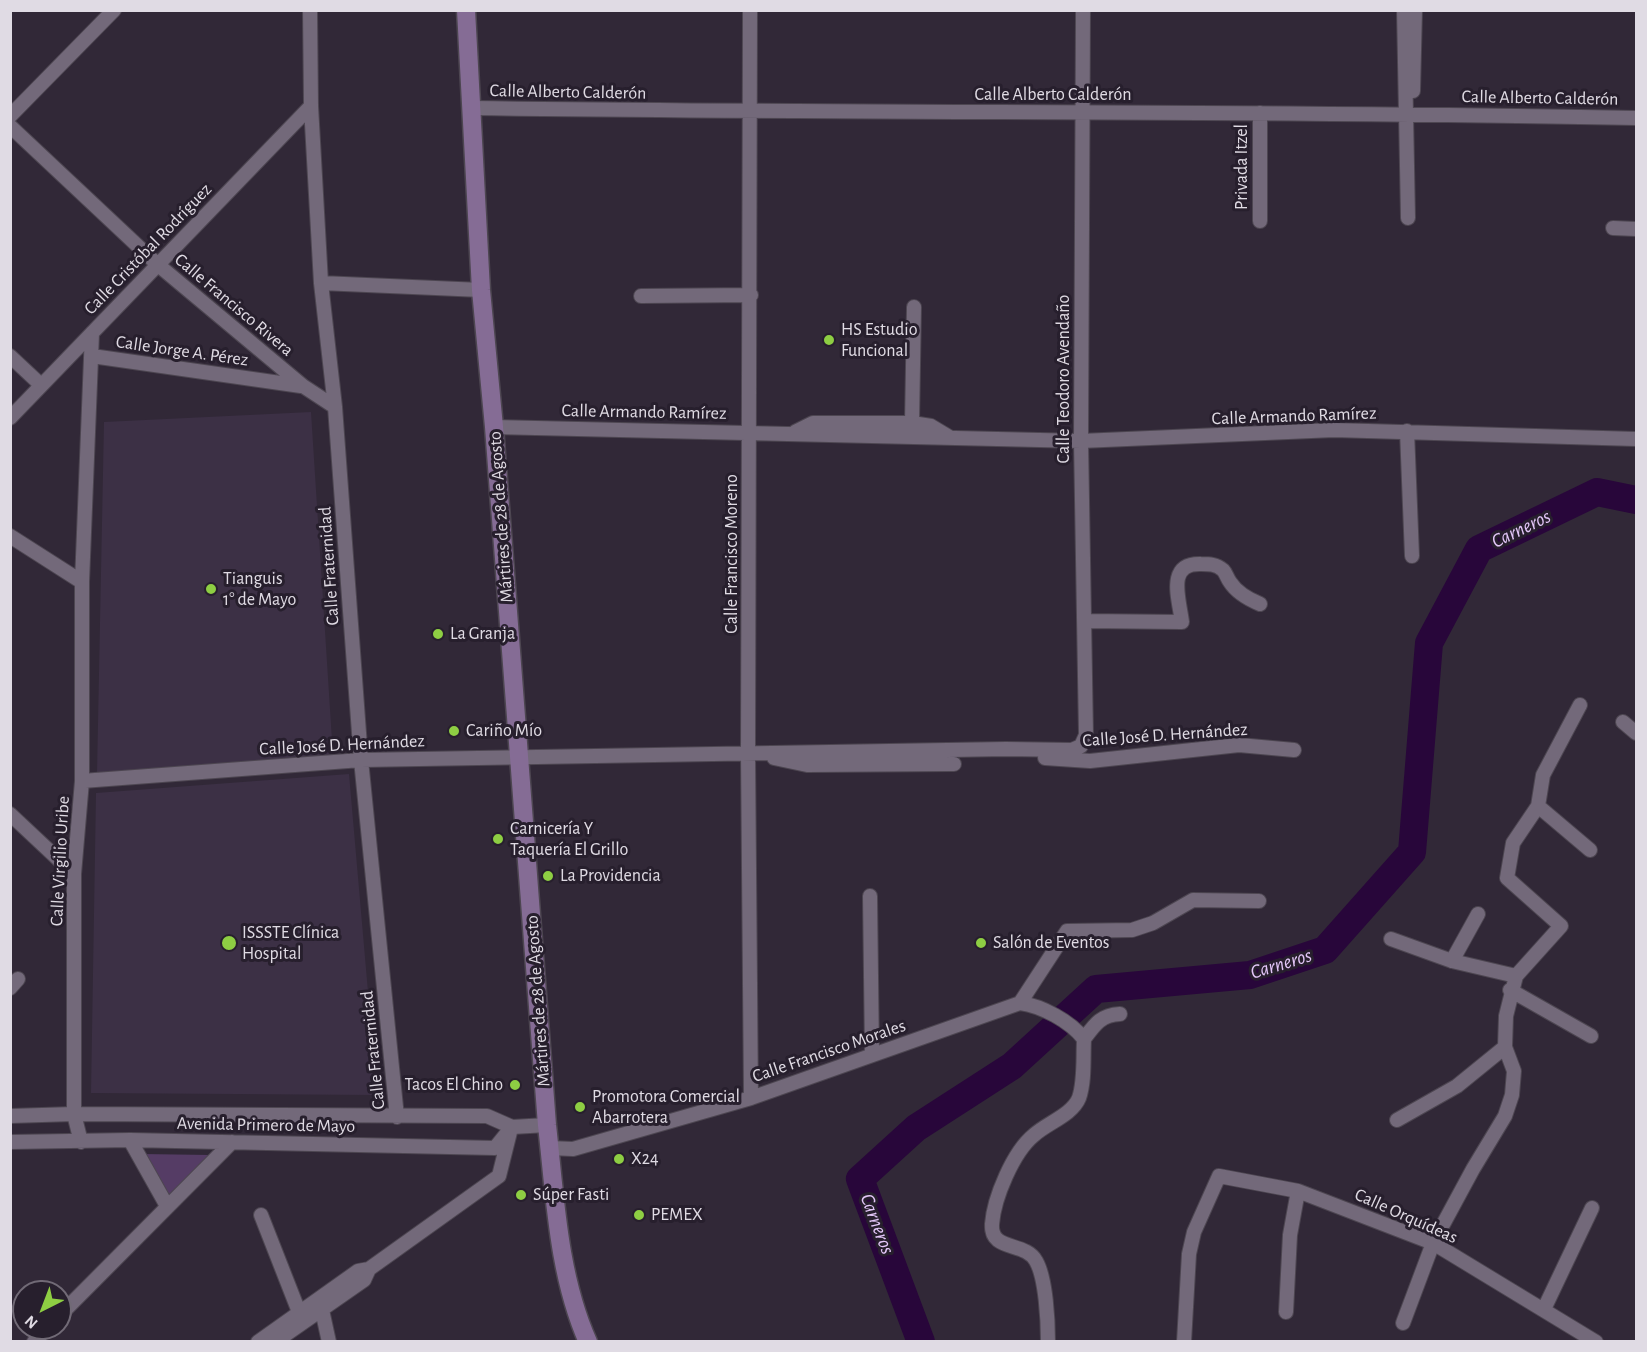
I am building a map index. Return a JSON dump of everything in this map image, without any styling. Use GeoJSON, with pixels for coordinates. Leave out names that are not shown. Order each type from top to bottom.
{"type":"FeatureCollection","features":[{"type":"Feature","properties":{"kind":"main road","name":"Mártires de 28 de Agosto"},"geometry":{"type":"LineString","coordinates":[[466,10],[480,290],[494,427],[550,1148],[559,1229],[571,1286],[588,1341]]}},
{"type":"Feature","properties":{"kind":"street"},"geometry":{"type":"LineString","coordinates":[[10,116],[114,10]]}},
{"type":"Feature","properties":{"kind":"street","name":"Calle Fraternidad"},"geometry":{"type":"LineString","coordinates":[[310,10],[311,106],[321,283],[335,407],[361,760],[397,1117]]}},
{"type":"Feature","properties":{"kind":"street","name":"Calle Francisco Moreno"},"geometry":{"type":"LineString","coordinates":[[750,10],[751,432],[748,753],[751,1098]]}},
{"type":"Feature","properties":{"kind":"street","name":"Calle Teodoro Avendaño"},"geometry":{"type":"LineString","coordinates":[[1081,746],[1086,735],[1081,441],[1085,113],[1083,10]]}},
{"type":"Feature","properties":{"kind":"street"},"geometry":{"type":"LineString","coordinates":[[1404,10],[1404,96],[1408,113],[1408,218]]}},
{"type":"Feature","properties":{"kind":"street"},"geometry":{"type":"LineString","coordinates":[[1408,113],[1413,98],[1415,10]]}},
{"type":"Feature","properties":{"kind":"street","name":"Calle Cristóbal Rodríguez"},"geometry":{"type":"LineString","coordinates":[[10,418],[311,106]]}},
{"type":"Feature","properties":{"kind":"street","name":"Calle Alberto Calderón"},"geometry":{"type":"LineString","coordinates":[[470,108],[750,112],[1408,113],[1636,118]]}},
{"type":"Feature","properties":{"kind":"street","name":"Privada Itzel"},"geometry":{"type":"LineString","coordinates":[[1260,113],[1260,221]]}},
{"type":"Feature","properties":{"kind":"street","name":"Calle Francisco Rivera"},"geometry":{"type":"LineString","coordinates":[[10,126],[157,264],[303,386],[335,407]]}},
{"type":"Feature","properties":{"kind":"street"},"geometry":{"type":"LineString","coordinates":[[1613,228],[1636,229]]}},
{"type":"Feature","properties":{"kind":"street"},"geometry":{"type":"LineString","coordinates":[[321,283],[480,290]]}},
{"type":"Feature","properties":{"kind":"street"},"geometry":{"type":"LineString","coordinates":[[641,296],[750,295]]}},
{"type":"Feature","properties":{"kind":"street"},"geometry":{"type":"LineString","coordinates":[[912,423],[914,308]]}},
{"type":"Feature","properties":{"kind":"street","name":"Calle Virgilio Uribe"},"geometry":{"type":"LineString","coordinates":[[81,1142],[74,1114],[74,874],[82,781],[82,582],[92,333]]}},
{"type":"Feature","properties":{"kind":"street"},"geometry":{"type":"LineString","coordinates":[[10,356],[41,385]]}},
{"type":"Feature","properties":{"kind":"street","name":"Calle Jorge A. Pérez"},"geometry":{"type":"LineString","coordinates":[[92,356],[303,386]]}},
{"type":"Feature","properties":{"kind":"street","name":"Calle Armando Ramírez"},"geometry":{"type":"LineString","coordinates":[[794,433],[813,423],[912,423],[931,426],[952,439]]}},
{"type":"Feature","properties":{"kind":"street","name":"Calle Armando Ramírez"},"geometry":{"type":"LineString","coordinates":[[494,427],[1081,441],[1335,430],[1636,439]]}},
{"type":"Feature","properties":{"kind":"street"},"geometry":{"type":"LineString","coordinates":[[1407,431],[1412,556]]}},
{"type":"Feature","properties":{"kind":"street"},"geometry":{"type":"LineString","coordinates":[[10,536],[82,582]]}},
{"type":"Feature","properties":{"kind":"street"},"geometry":{"type":"LineString","coordinates":[[1084,621],[1182,622],[1177,579],[1180,569],[1188,564],[1215,565],[1224,571],[1231,584],[1244,597],[1260,604]]}},
{"type":"Feature","properties":{"kind":"street"},"geometry":{"type":"LineString","coordinates":[[1402,1323],[1433,1243],[1505,1116],[1512,1095],[1514,1071],[1505,1047],[1510,990],[1516,975],[1561,926],[1507,878],[1513,843],[1538,806],[1544,774],[1580,705]]}},
{"type":"Feature","properties":{"kind":"street"},"geometry":{"type":"LineString","coordinates":[[1623,722],[1636,733]]}},
{"type":"Feature","properties":{"kind":"street","name":"Calle José D. Hernández"},"geometry":{"type":"LineString","coordinates":[[1006,749],[1023,757],[1090,760],[1239,745],[1294,750]]}},
{"type":"Feature","properties":{"kind":"street","name":"Calle José D. Hernández"},"geometry":{"type":"LineString","coordinates":[[82,781],[361,760],[1006,749],[1072,750],[1081,746]]}},
{"type":"Feature","properties":{"kind":"street","name":"Calle José D. Hernández"},"geometry":{"type":"LineString","coordinates":[[748,753],[807,765],[954,764]]}},
{"type":"Feature","properties":{"kind":"street"},"geometry":{"type":"LineString","coordinates":[[1538,806],[1590,850]]}},
{"type":"Feature","properties":{"kind":"street"},"geometry":{"type":"LineString","coordinates":[[10,814],[74,874]]}},
{"type":"Feature","properties":{"kind":"street"},"geometry":{"type":"LineString","coordinates":[[870,896],[872,1055]]}},
{"type":"Feature","properties":{"kind":"street"},"geometry":{"type":"LineString","coordinates":[[1081,1035],[1040,1007],[1020,1003],[1066,931],[1132,930],[1153,923],[1193,900],[1259,901]]}},
{"type":"Feature","properties":{"kind":"street"},"geometry":{"type":"LineString","coordinates":[[1452,962],[1478,914]]}},
{"type":"Feature","properties":{"kind":"street"},"geometry":{"type":"LineString","coordinates":[[1391,939],[1452,962],[1516,975]]}},
{"type":"Feature","properties":{"kind":"street"},"geometry":{"type":"LineString","coordinates":[[1510,990],[1591,1036]]}},
{"type":"Feature","properties":{"kind":"street","name":"Calle Francisco Morales"},"geometry":{"type":"LineString","coordinates":[[550,1148],[573,1149],[751,1098],[1020,1003]]}},
{"type":"Feature","properties":{"kind":"street"},"geometry":{"type":"LineString","coordinates":[[1048,1341],[1048,1313],[1037,1261],[1024,1249],[999,1243],[993,1236],[992,1226],[996,1200],[1021,1148],[1033,1135],[1072,1108],[1078,1099],[1081,1035],[1098,1020],[1109,1014],[1120,1014]]}},
{"type":"Feature","properties":{"kind":"street"},"geometry":{"type":"LineString","coordinates":[[1397,1120],[1457,1086],[1505,1047]]}},
{"type":"Feature","properties":{"kind":"street","name":"Avenida Primero de Mayo"},"geometry":{"type":"LineString","coordinates":[[10,1116],[74,1114],[487,1116],[512,1127],[548,1125]]}},
{"type":"Feature","properties":{"kind":"street"},"geometry":{"type":"LineString","coordinates":[[258,1341],[358,1272],[369,1269],[498,1176],[512,1127]]}},
{"type":"Feature","properties":{"kind":"street","name":"Avenida Primero de Mayo"},"geometry":{"type":"LineString","coordinates":[[10,1142],[130,1140],[495,1148],[512,1127]]}},
{"type":"Feature","properties":{"kind":"street"},"geometry":{"type":"LineString","coordinates":[[130,1140],[167,1206]]}},
{"type":"Feature","properties":{"kind":"street"},"geometry":{"type":"LineString","coordinates":[[72,1303],[232,1142]]}},
{"type":"Feature","properties":{"kind":"street","name":"Calle Orquídeas"},"geometry":{"type":"LineString","coordinates":[[1184,1341],[1189,1254],[1194,1232],[1219,1176],[1298,1191],[1433,1243],[1596,1341]]}},
{"type":"Feature","properties":{"kind":"street"},"geometry":{"type":"LineString","coordinates":[[1286,1312],[1290,1234],[1298,1191]]}},
{"type":"Feature","properties":{"kind":"street"},"geometry":{"type":"LineString","coordinates":[[1544,1310],[1592,1208]]}},
{"type":"Feature","properties":{"kind":"street"},"geometry":{"type":"LineString","coordinates":[[261,1215],[299,1312]]}},
{"type":"Feature","properties":{"kind":"street"},"geometry":{"type":"LineString","coordinates":[[275,1341],[364,1280],[369,1269]]}},
{"type":"Feature","properties":{"kind":"street"},"geometry":{"type":"LineString","coordinates":[[322,1310],[329,1341]]}},
{"type":"Feature","properties":{"kind":"shaded area","name":"Tianguis 1° de Mayo"},"geometry":{"type":"Polygon","coordinates":[[[311,412],[333,756],[97,773],[104,422],[311,412]]]}},
{"type":"Feature","properties":{"kind":"shaded area","name":"ISSSTE Clínica Hospital"},"geometry":{"type":"Polygon","coordinates":[[[349,774],[377,1095],[91,1093],[96,793],[349,774]]]}},
{"type":"Feature","properties":{"kind":"shaded area"},"geometry":{"type":"Polygon","coordinates":[[[141,1154],[211,1155],[160,1203],[141,1154]]]}},
{"type":"Feature","properties":{"kind":"waterway","name":"Carneros"},"geometry":{"type":"LineString","coordinates":[[921,1342],[860,1179],[916,1128],[1012,1066],[1096,989],[1250,975],[1325,950],[1412,852],[1429,643],[1479,549],[1597,492],[1636,500]]}},
{"type":"Feature","properties":{"kind":"place","name":"HS Estudio Funcional"},"geometry":{"type":"Point","coordinates":[829,340]}},
{"type":"Feature","properties":{"kind":"place","name":"Tianguis 1° de Mayo"},"geometry":{"type":"Point","coordinates":[211,589]}},
{"type":"Feature","properties":{"kind":"place","name":"La Granja"},"geometry":{"type":"Point","coordinates":[438,634]}},
{"type":"Feature","properties":{"kind":"place","name":"Cariño Mío"},"geometry":{"type":"Point","coordinates":[454,731]}},
{"type":"Feature","properties":{"kind":"place","name":"Carnicería Y Taquería El Grillo"},"geometry":{"type":"Point","coordinates":[498,839]}},
{"type":"Feature","properties":{"kind":"place","name":"La Providencia"},"geometry":{"type":"Point","coordinates":[548,876]}},
{"type":"Feature","properties":{"kind":"place","name":"ISSSTE Clínica Hospital"},"geometry":{"type":"Point","coordinates":[229,943]}},
{"type":"Feature","properties":{"kind":"place","name":"Salón de Eventos"},"geometry":{"type":"Point","coordinates":[981,943]}},
{"type":"Feature","properties":{"kind":"place","name":"Tacos El Chino"},"geometry":{"type":"Point","coordinates":[515,1085]}},
{"type":"Feature","properties":{"kind":"place","name":"Promotora Comercial Abarrotera"},"geometry":{"type":"Point","coordinates":[580,1107]}},
{"type":"Feature","properties":{"kind":"place","name":"X24"},"geometry":{"type":"Point","coordinates":[619,1159]}},
{"type":"Feature","properties":{"kind":"place","name":"Súper Fasti"},"geometry":{"type":"Point","coordinates":[521,1195]}},
{"type":"Feature","properties":{"kind":"place","name":"PEMEX"},"geometry":{"type":"Point","coordinates":[639,1215]}}]}
